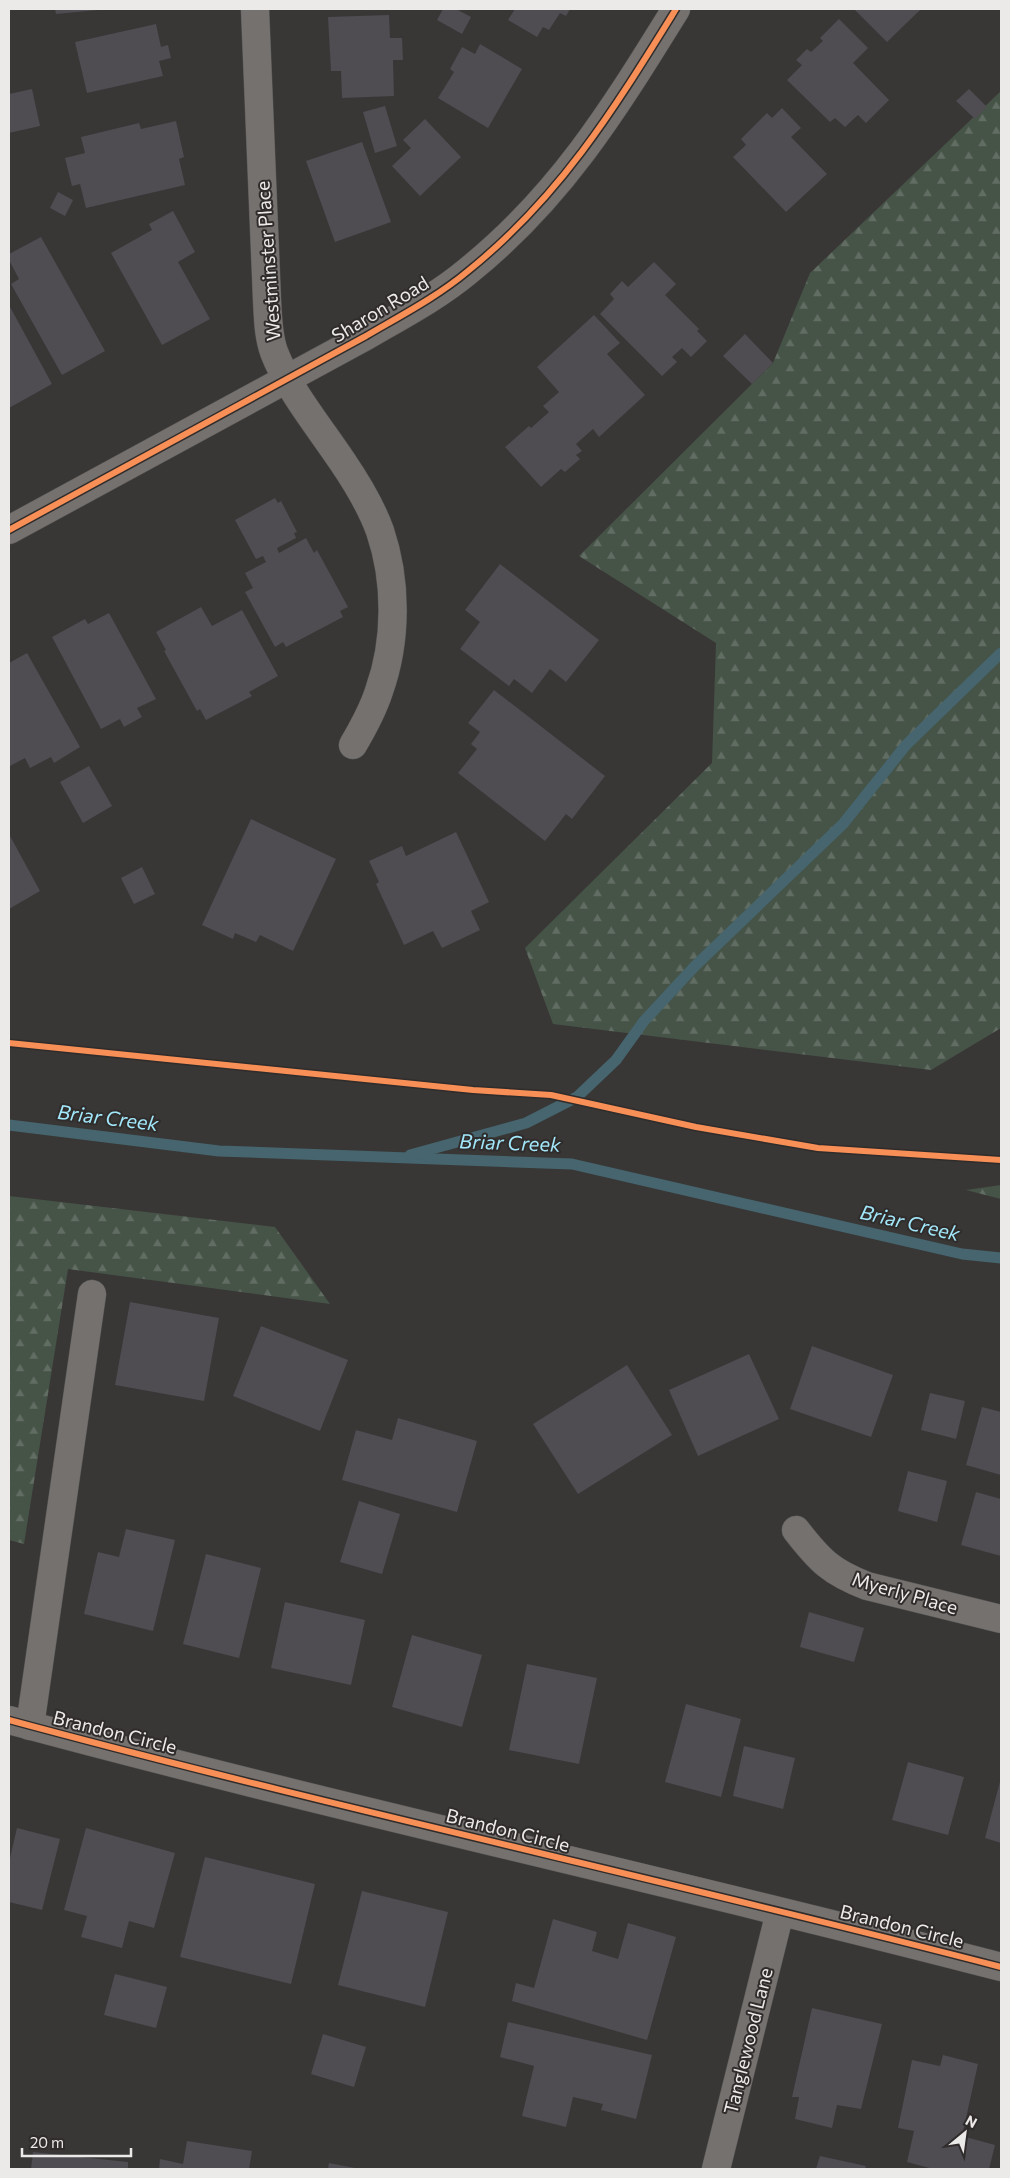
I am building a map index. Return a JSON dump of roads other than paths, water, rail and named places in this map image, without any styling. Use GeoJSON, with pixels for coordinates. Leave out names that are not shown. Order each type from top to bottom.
{"type":"FeatureCollection","features":[{"type":"Feature","properties":{"kind":"street","name":"Westminster Place"},"geometry":{"type":"LineString","coordinates":[[255,9],[268,324],[274,352],[288,379],[358,486],[372,511],[386,554],[392,611],[387,667],[371,710],[353,745]]}},
{"type":"Feature","properties":{"kind":"street","name":"Sharon Road"},"geometry":{"type":"LineString","coordinates":[[9,530],[398,318],[466,273],[514,231],[551,192],[581,154],[676,9]]}},
{"type":"Feature","properties":{"kind":"street","name":"Brandon Circle"},"geometry":{"type":"LineString","coordinates":[[92,1294],[20,1723],[502,1845],[1001,1967]]}},
{"type":"Feature","properties":{"kind":"street","name":"Myerly Place"},"geometry":{"type":"LineString","coordinates":[[796,1530],[818,1558],[846,1578],[868,1586],[1001,1618]]}},
{"type":"Feature","properties":{"kind":"street","name":"Tanglewood Lane"},"geometry":{"type":"LineString","coordinates":[[716,2169],[780,1912]]}},
{"type":"Feature","properties":{"kind":"waterway"},"geometry":{"type":"LineString","coordinates":[[410,1155],[526,1123],[577,1097],[616,1060],[644,1021],[695,966],[843,824],[906,745],[1001,653]]}},
{"type":"Feature","properties":{"kind":"waterway","name":"Briar Creek"},"geometry":{"type":"LineString","coordinates":[[9,1125],[219,1151],[572,1164],[962,1254],[1001,1258]]}}]}
